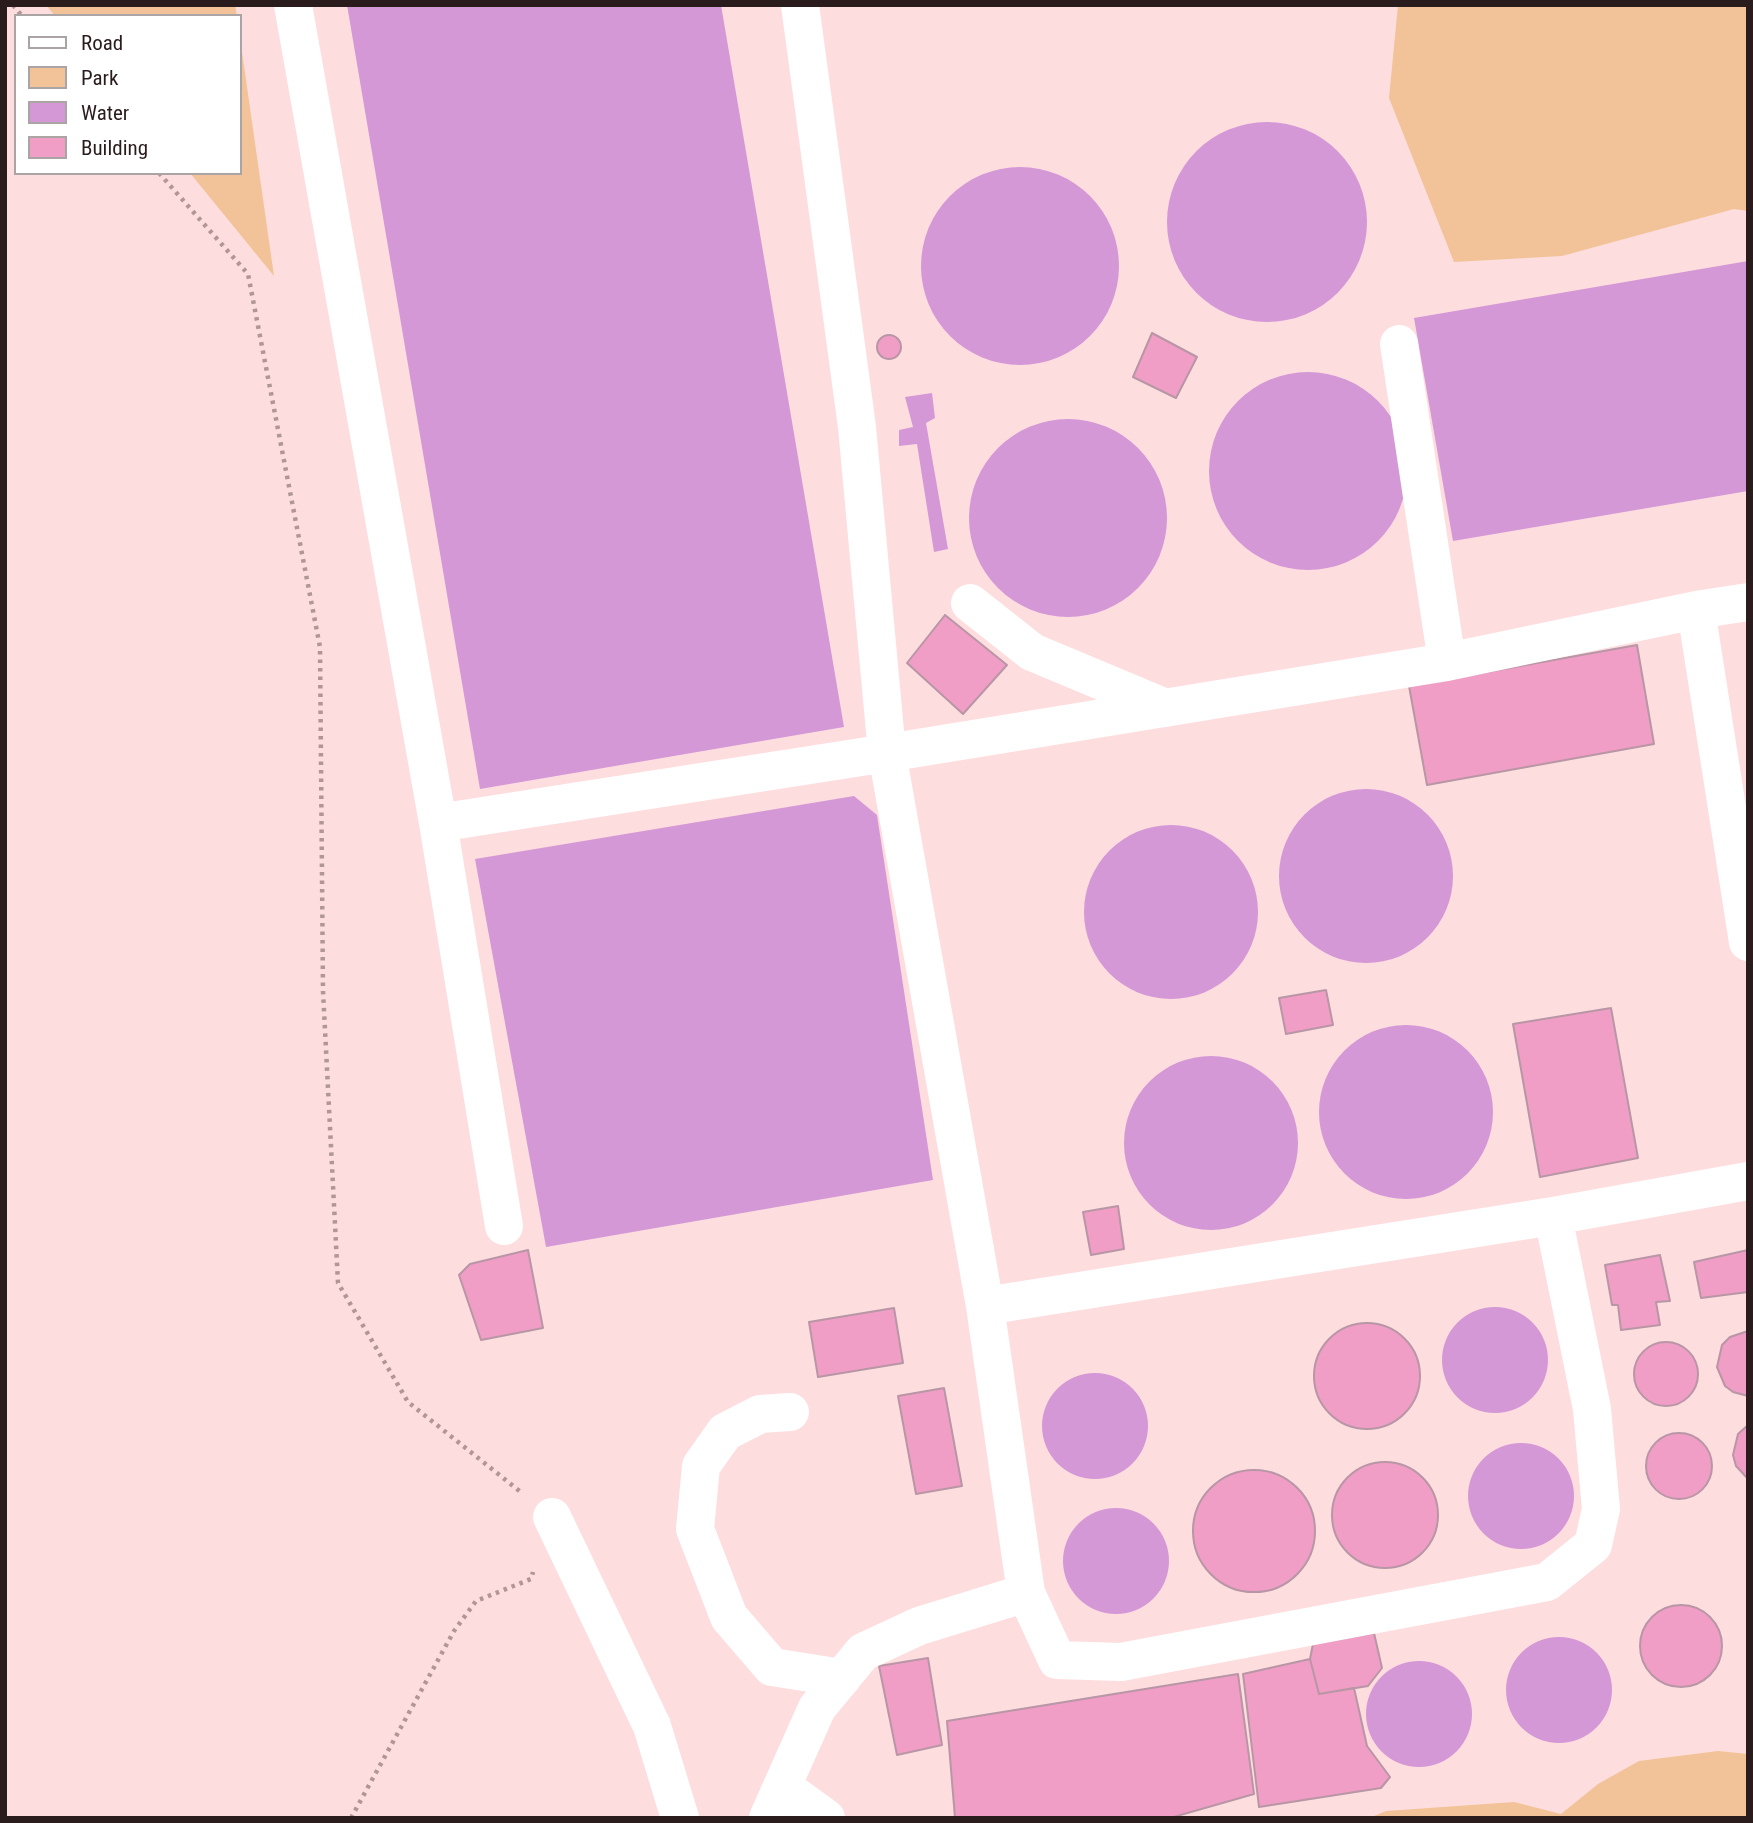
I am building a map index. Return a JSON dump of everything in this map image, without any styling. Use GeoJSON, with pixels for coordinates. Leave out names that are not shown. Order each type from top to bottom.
{"type":"FeatureCollection","features":[{"type":"Feature","properties":{"kind":"street"},"geometry":{"type":"LineString","coordinates":[[293,5],[438,823],[504,1226]]}},
{"type":"Feature","properties":{"kind":"street"},"geometry":{"type":"LineString","coordinates":[[800,5],[857,428],[887,753],[985,1306],[1026,1593],[1057,1660],[1121,1662],[1547,1581],[1593,1545],[1601,1509],[1592,1409],[1553,1216]]}},
{"type":"Feature","properties":{"kind":"street"},"geometry":{"type":"LineString","coordinates":[[1399,344],[1447,662]]}},
{"type":"Feature","properties":{"kind":"street"},"geometry":{"type":"LineString","coordinates":[[438,823],[1447,662],[1696,610],[1748,602]]}},
{"type":"Feature","properties":{"kind":"street"},"geometry":{"type":"LineString","coordinates":[[970,603],[1032,652],[1167,708]]}},
{"type":"Feature","properties":{"kind":"street"},"geometry":{"type":"LineString","coordinates":[[1696,610],[1748,942]]}},
{"type":"Feature","properties":{"kind":"street"},"geometry":{"type":"LineString","coordinates":[[985,1306],[1553,1216],[1748,1181]]}},
{"type":"Feature","properties":{"kind":"street"},"geometry":{"type":"LineString","coordinates":[[790,1412],[760,1414],[725,1432],[701,1466],[695,1529],[729,1617],[772,1667],[842,1678]]}},
{"type":"Feature","properties":{"kind":"street"},"geometry":{"type":"LineString","coordinates":[[552,1517],[652,1726],[680,1818]]}},
{"type":"Feature","properties":{"kind":"street"},"geometry":{"type":"LineString","coordinates":[[826,1818],[775,1802],[817,1708],[863,1652],[919,1626],[1026,1593]]}},
{"type":"Feature","properties":{"kind":"path"},"geometry":{"type":"LineString","coordinates":[[161,175],[248,274],[320,647],[323,991],[338,1283],[408,1402],[552,1517],[531,1578],[476,1601],[454,1631],[351,1818]]}},
{"type":"Feature","properties":{"kind":"green space"},"geometry":{"type":"Polygon","coordinates":[[[46,5],[235,5],[237,14],[53,14],[46,5]]]}},
{"type":"Feature","properties":{"kind":"green space"},"geometry":{"type":"Polygon","coordinates":[[[1398,5],[1748,5],[1748,211],[1734,209],[1562,256],[1454,262],[1389,98],[1398,5]]]}},
{"type":"Feature","properties":{"kind":"green space"},"geometry":{"type":"Polygon","coordinates":[[[242,52],[274,276],[192,175],[242,175],[242,52]]]}},
{"type":"Feature","properties":{"kind":"green space"},"geometry":{"type":"Polygon","coordinates":[[[1718,1751],[1748,1754],[1748,1818],[1369,1818],[1386,1811],[1514,1802],[1561,1814],[1598,1784],[1639,1761],[1718,1751]]]}},
{"type":"Feature","properties":{"kind":"water"},"geometry":{"type":"Polygon","coordinates":[[[347,5],[721,5],[844,727],[480,789],[347,5]]]}},
{"type":"Feature","properties":{"kind":"water"},"geometry":{"type":"Polygon","coordinates":[[[1267,122],[1305,130],[1322,139],[1337,152],[1350,167],[1359,184],[1367,222],[1359,260],[1350,277],[1337,292],[1322,305],[1305,314],[1267,322],[1229,314],[1212,305],[1197,292],[1184,277],[1175,260],[1167,222],[1175,184],[1184,167],[1197,152],[1212,139],[1229,130],[1267,122]]]}},
{"type":"Feature","properties":{"kind":"water"},"geometry":{"type":"Polygon","coordinates":[[[1020,167],[1039,168],[1058,174],[1075,183],[1090,196],[1103,211],[1112,228],[1118,247],[1118,285],[1112,304],[1103,321],[1090,336],[1075,349],[1058,358],[1039,364],[1020,365],[1001,364],[982,358],[965,349],[950,336],[937,321],[928,304],[922,285],[921,266],[922,247],[928,228],[937,211],[950,196],[965,183],[982,174],[1001,168],[1020,167]]]}},
{"type":"Feature","properties":{"kind":"water"},"geometry":{"type":"Polygon","coordinates":[[[1748,261],[1748,491],[1453,541],[1414,318],[1748,261]]]}},
{"type":"Feature","properties":{"kind":"water"},"geometry":{"type":"Polygon","coordinates":[[[1308,372],[1346,379],[1378,401],[1400,433],[1407,471],[1400,509],[1378,541],[1346,563],[1308,570],[1270,563],[1238,541],[1216,509],[1209,471],[1216,433],[1238,401],[1270,379],[1308,372]]]}},
{"type":"Feature","properties":{"kind":"water"},"geometry":{"type":"Polygon","coordinates":[[[932,393],[935,418],[926,423],[948,549],[934,552],[917,444],[899,446],[899,430],[913,427],[905,397],[932,393]]]}},
{"type":"Feature","properties":{"kind":"water"},"geometry":{"type":"Polygon","coordinates":[[[1068,419],[1087,420],[1106,426],[1123,435],[1138,448],[1151,463],[1160,480],[1166,499],[1166,537],[1160,556],[1151,573],[1138,588],[1123,601],[1106,610],[1087,616],[1068,617],[1049,616],[1030,610],[1013,601],[998,588],[985,573],[976,556],[970,537],[969,518],[970,499],[976,480],[985,463],[998,448],[1013,435],[1030,426],[1049,420],[1068,419]]]}},
{"type":"Feature","properties":{"kind":"water"},"geometry":{"type":"Polygon","coordinates":[[[1366,789],[1399,796],[1428,814],[1446,843],[1453,876],[1446,909],[1428,938],[1399,956],[1366,963],[1333,956],[1304,938],[1286,909],[1279,876],[1286,843],[1304,814],[1333,796],[1366,789]]]}},
{"type":"Feature","properties":{"kind":"water"},"geometry":{"type":"Polygon","coordinates":[[[854,796],[877,815],[933,1180],[546,1247],[475,859],[854,796]]]}},
{"type":"Feature","properties":{"kind":"water"},"geometry":{"type":"Polygon","coordinates":[[[1171,825],[1204,832],[1233,850],[1251,879],[1258,912],[1251,945],[1233,974],[1204,992],[1171,999],[1138,992],[1109,974],[1091,945],[1084,912],[1091,879],[1109,850],[1138,832],[1171,825]]]}},
{"type":"Feature","properties":{"kind":"water"},"geometry":{"type":"Polygon","coordinates":[[[1406,1025],[1439,1032],[1468,1050],[1486,1079],[1493,1112],[1486,1145],[1468,1174],[1439,1192],[1406,1199],[1373,1192],[1344,1174],[1326,1145],[1319,1112],[1326,1079],[1344,1050],[1373,1032],[1406,1025]]]}},
{"type":"Feature","properties":{"kind":"water"},"geometry":{"type":"Polygon","coordinates":[[[1211,1056],[1244,1063],[1273,1081],[1291,1110],[1298,1143],[1291,1176],[1273,1205],[1244,1223],[1211,1230],[1178,1223],[1149,1205],[1131,1176],[1124,1143],[1131,1110],[1149,1081],[1178,1063],[1211,1056]]]}},
{"type":"Feature","properties":{"kind":"water"},"geometry":{"type":"Polygon","coordinates":[[[1495,1307],[1515,1311],[1532,1323],[1544,1340],[1548,1360],[1544,1380],[1532,1397],[1515,1409],[1495,1413],[1475,1409],[1458,1397],[1446,1380],[1442,1360],[1446,1340],[1458,1323],[1475,1311],[1495,1307]]]}},
{"type":"Feature","properties":{"kind":"water"},"geometry":{"type":"Polygon","coordinates":[[[1095,1373],[1115,1377],[1132,1389],[1144,1406],[1148,1426],[1144,1446],[1132,1463],[1115,1475],[1095,1479],[1075,1475],[1058,1463],[1046,1446],[1042,1426],[1046,1406],[1058,1389],[1075,1377],[1095,1373]]]}},
{"type":"Feature","properties":{"kind":"water"},"geometry":{"type":"Polygon","coordinates":[[[1521,1443],[1541,1447],[1558,1459],[1570,1476],[1574,1496],[1570,1516],[1558,1533],[1541,1545],[1521,1549],[1501,1545],[1484,1533],[1472,1516],[1468,1496],[1472,1476],[1484,1459],[1501,1447],[1521,1443]]]}},
{"type":"Feature","properties":{"kind":"water"},"geometry":{"type":"Polygon","coordinates":[[[1116,1508],[1136,1512],[1153,1524],[1165,1541],[1169,1561],[1165,1581],[1153,1598],[1136,1610],[1116,1614],[1096,1610],[1079,1598],[1067,1581],[1063,1561],[1067,1541],[1079,1524],[1096,1512],[1116,1508]]]}},
{"type":"Feature","properties":{"kind":"water"},"geometry":{"type":"Polygon","coordinates":[[[1559,1637],[1579,1641],[1596,1653],[1608,1670],[1612,1690],[1608,1710],[1596,1727],[1579,1739],[1559,1743],[1539,1739],[1522,1727],[1510,1710],[1506,1690],[1510,1670],[1522,1653],[1539,1641],[1559,1637]]]}},
{"type":"Feature","properties":{"kind":"water"},"geometry":{"type":"Polygon","coordinates":[[[1419,1661],[1439,1665],[1456,1677],[1468,1694],[1472,1714],[1468,1734],[1456,1751],[1439,1763],[1419,1767],[1399,1763],[1382,1751],[1370,1734],[1366,1714],[1370,1694],[1382,1677],[1399,1665],[1419,1661]]]}},
{"type":"Feature","properties":{"kind":"building"},"geometry":{"type":"Polygon","coordinates":[[[1152,333],[1197,357],[1176,398],[1133,377],[1152,333]]]}},
{"type":"Feature","properties":{"kind":"building"},"geometry":{"type":"Polygon","coordinates":[[[889,335],[898,338],[901,347],[898,356],[889,359],[880,356],[877,347],[880,338],[889,335]]]}},
{"type":"Feature","properties":{"kind":"building"},"geometry":{"type":"Polygon","coordinates":[[[945,615],[1007,665],[963,714],[907,663],[945,615]]]}},
{"type":"Feature","properties":{"kind":"building"},"geometry":{"type":"Polygon","coordinates":[[[1637,645],[1654,744],[1427,785],[1409,686],[1637,645]]]}},
{"type":"Feature","properties":{"kind":"building"},"geometry":{"type":"Polygon","coordinates":[[[1326,990],[1333,1025],[1286,1034],[1279,998],[1326,990]]]}},
{"type":"Feature","properties":{"kind":"building"},"geometry":{"type":"Polygon","coordinates":[[[1611,1008],[1638,1158],[1540,1177],[1513,1024],[1611,1008]]]}},
{"type":"Feature","properties":{"kind":"building"},"geometry":{"type":"Polygon","coordinates":[[[1118,1206],[1124,1249],[1091,1255],[1083,1212],[1118,1206]]]}},
{"type":"Feature","properties":{"kind":"building"},"geometry":{"type":"Polygon","coordinates":[[[528,1250],[543,1328],[481,1340],[459,1275],[470,1264],[528,1250]]]}},
{"type":"Feature","properties":{"kind":"building"},"geometry":{"type":"Polygon","coordinates":[[[1748,1250],[1748,1292],[1701,1298],[1694,1262],[1748,1250]]]}},
{"type":"Feature","properties":{"kind":"building"},"geometry":{"type":"Polygon","coordinates":[[[1660,1255],[1670,1301],[1656,1302],[1660,1325],[1621,1330],[1618,1305],[1612,1305],[1605,1265],[1660,1255]]]}},
{"type":"Feature","properties":{"kind":"building"},"geometry":{"type":"Polygon","coordinates":[[[894,1308],[903,1363],[818,1377],[809,1322],[894,1308]]]}},
{"type":"Feature","properties":{"kind":"building"},"geometry":{"type":"Polygon","coordinates":[[[1367,1323],[1387,1327],[1404,1339],[1416,1356],[1420,1376],[1416,1396],[1404,1413],[1387,1425],[1367,1429],[1347,1425],[1330,1413],[1318,1396],[1314,1376],[1318,1356],[1330,1339],[1347,1327],[1367,1323]]]}},
{"type":"Feature","properties":{"kind":"building"},"geometry":{"type":"Polygon","coordinates":[[[1748,1331],[1748,1396],[1733,1392],[1725,1386],[1717,1367],[1722,1345],[1730,1337],[1748,1331]]]}},
{"type":"Feature","properties":{"kind":"building"},"geometry":{"type":"Polygon","coordinates":[[[1660,1342],[1672,1342],[1689,1351],[1696,1362],[1696,1386],[1689,1397],[1672,1406],[1660,1406],[1648,1401],[1639,1392],[1634,1380],[1634,1368],[1639,1356],[1648,1347],[1660,1342]]]}},
{"type":"Feature","properties":{"kind":"building"},"geometry":{"type":"Polygon","coordinates":[[[944,1388],[962,1486],[916,1494],[898,1396],[944,1388]]]}},
{"type":"Feature","properties":{"kind":"building"},"geometry":{"type":"Polygon","coordinates":[[[1748,1425],[1748,1479],[1736,1466],[1733,1455],[1738,1434],[1748,1425]]]}},
{"type":"Feature","properties":{"kind":"building"},"geometry":{"type":"Polygon","coordinates":[[[1679,1433],[1702,1443],[1712,1466],[1702,1489],[1679,1499],[1656,1489],[1646,1466],[1656,1443],[1679,1433]]]}},
{"type":"Feature","properties":{"kind":"building"},"geometry":{"type":"Polygon","coordinates":[[[1385,1462],[1405,1466],[1422,1478],[1434,1495],[1438,1515],[1434,1535],[1422,1552],[1405,1564],[1385,1568],[1365,1564],[1348,1552],[1336,1535],[1332,1515],[1336,1495],[1348,1478],[1365,1466],[1385,1462]]]}},
{"type":"Feature","properties":{"kind":"building"},"geometry":{"type":"Polygon","coordinates":[[[1254,1470],[1277,1475],[1297,1488],[1310,1508],[1315,1531],[1310,1554],[1297,1574],[1277,1587],[1254,1592],[1231,1587],[1211,1574],[1198,1554],[1193,1531],[1198,1508],[1211,1488],[1231,1475],[1254,1470]]]}},
{"type":"Feature","properties":{"kind":"building"},"geometry":{"type":"Polygon","coordinates":[[[1681,1605],[1697,1608],[1710,1617],[1719,1630],[1722,1646],[1719,1662],[1710,1675],[1697,1684],[1681,1687],[1665,1684],[1652,1675],[1643,1662],[1640,1646],[1643,1630],[1652,1617],[1665,1608],[1681,1605]]]}},
{"type":"Feature","properties":{"kind":"building"},"geometry":{"type":"Polygon","coordinates":[[[1374,1633],[1382,1668],[1368,1686],[1319,1694],[1310,1659],[1313,1644],[1374,1633]]]}},
{"type":"Feature","properties":{"kind":"building"},"geometry":{"type":"Polygon","coordinates":[[[928,1658],[942,1745],[897,1755],[879,1666],[928,1658]]]}},
{"type":"Feature","properties":{"kind":"building"},"geometry":{"type":"Polygon","coordinates":[[[1310,1659],[1319,1694],[1354,1688],[1367,1746],[1390,1777],[1381,1788],[1259,1807],[1243,1674],[1310,1659]]]}},
{"type":"Feature","properties":{"kind":"building"},"geometry":{"type":"Polygon","coordinates":[[[1238,1674],[1254,1794],[1170,1818],[955,1818],[947,1721],[1238,1674]]]}}]}
